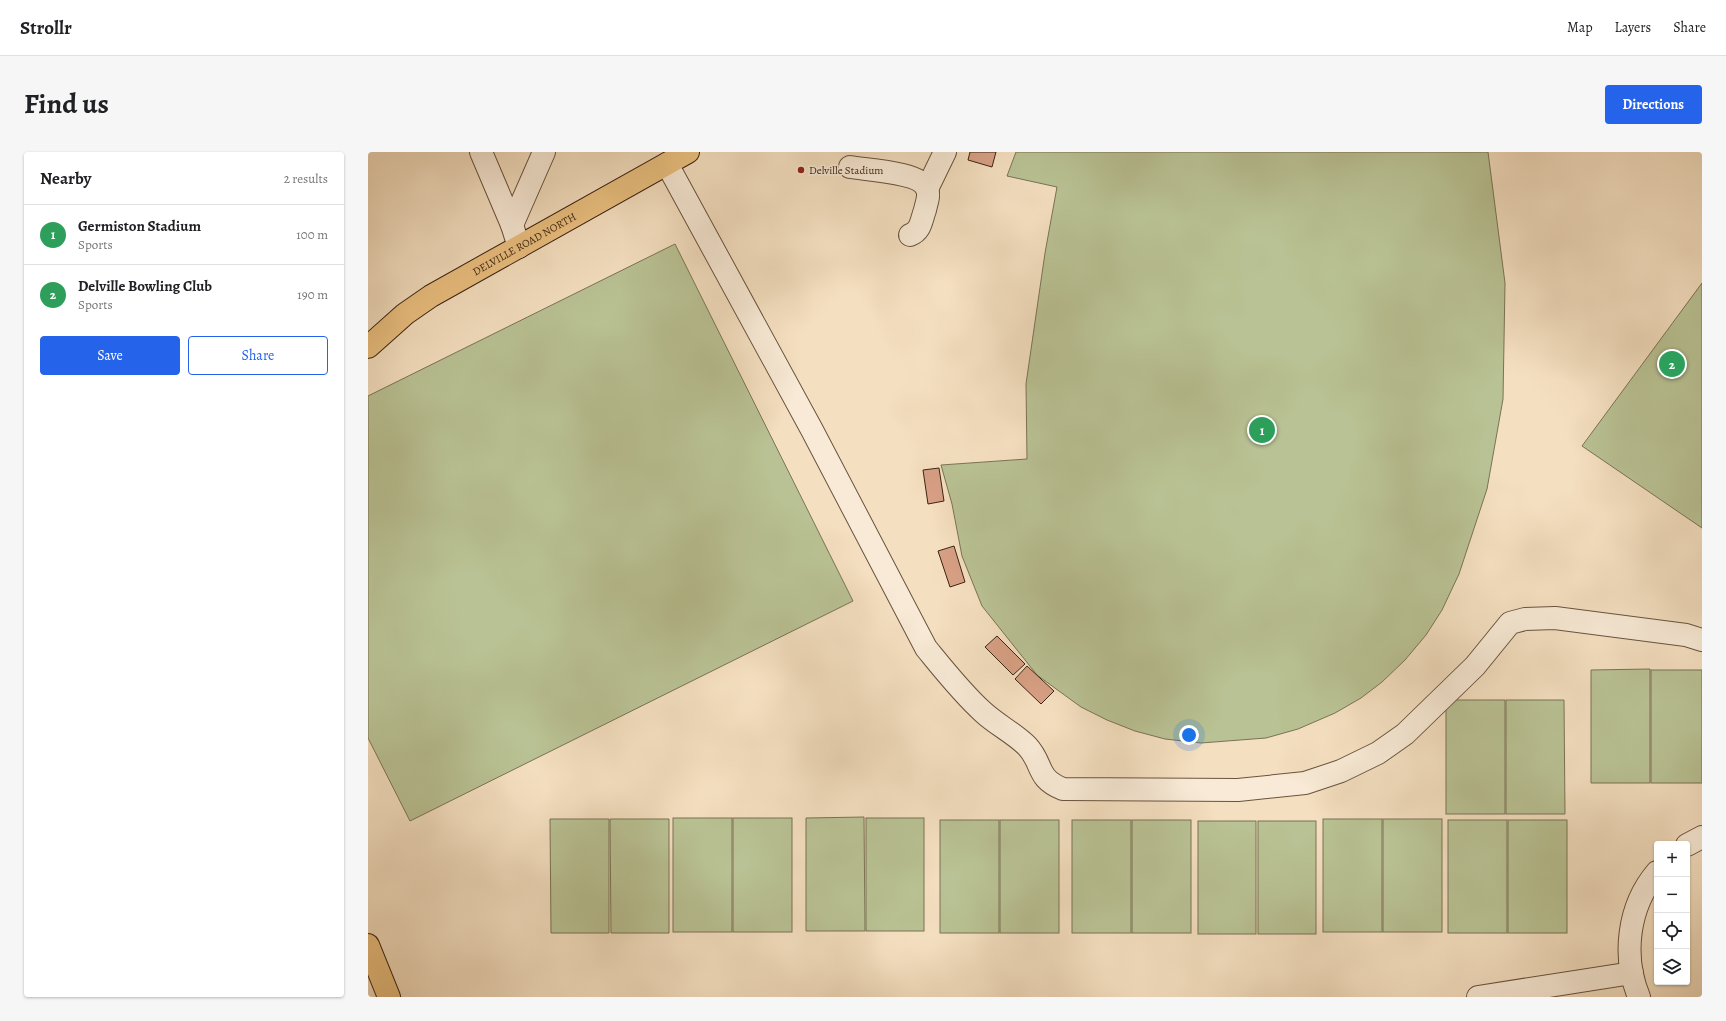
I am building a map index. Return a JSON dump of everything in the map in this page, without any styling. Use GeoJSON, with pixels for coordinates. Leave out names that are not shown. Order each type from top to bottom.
{"type":"FeatureCollection","features":[{"type":"Feature","properties":{"kind":"main road","name":"DELVILLE ROAD NORTH"},"geometry":{"type":"LineString","coordinates":[[368,347],[406,314],[431,296],[688,152]]}},
{"type":"Feature","properties":{"kind":"main road"},"geometry":{"type":"LineString","coordinates":[[368,945],[389,997]]}},
{"type":"Feature","properties":{"kind":"street"},"geometry":{"type":"LineString","coordinates":[[481,152],[512,226],[519,247]]}},
{"type":"Feature","properties":{"kind":"street"},"geometry":{"type":"LineString","coordinates":[[512,226],[544,152]]}},
{"type":"Feature","properties":{"kind":"street"},"geometry":{"type":"LineString","coordinates":[[927,189],[944,152]]}},
{"type":"Feature","properties":{"kind":"street"},"geometry":{"type":"LineString","coordinates":[[667,164],[812,430],[926,648],[942,669],[984,712],[1028,746],[1045,778],[1052,785],[1063,789],[1238,790],[1304,783],[1341,771],[1378,753],[1405,734],[1475,666],[1510,623],[1525,619],[1555,618],[1686,635],[1702,640]]}},
{"type":"Feature","properties":{"kind":"street"},"geometry":{"type":"LineString","coordinates":[[850,167],[911,177],[921,181],[927,189],[928,198],[919,228],[910,236]]}},
{"type":"Feature","properties":{"kind":"street"},"geometry":{"type":"LineString","coordinates":[[1690,843],[1702,837]]}},
{"type":"Feature","properties":{"kind":"street"},"geometry":{"type":"LineString","coordinates":[[1639,997],[1632,973],[1630,948],[1632,924],[1639,901],[1654,876]]}},
{"type":"Feature","properties":{"kind":"street"},"geometry":{"type":"LineString","coordinates":[[1478,997],[1632,973]]}},
{"type":"Feature","properties":{"kind":"green space"},"geometry":{"type":"Polygon","coordinates":[[[1016,152],[1488,152],[1505,283],[1503,399],[1487,489],[1459,574],[1442,610],[1426,635],[1405,660],[1382,682],[1361,698],[1335,713],[1298,729],[1266,738],[1201,743],[1165,739],[1135,731],[1107,720],[1081,707],[1037,675],[982,606],[962,556],[952,504],[941,465],[1027,459],[1026,384],[1045,253],[1057,187],[1007,176],[1016,152]]]}},
{"type":"Feature","properties":{"kind":"green space"},"geometry":{"type":"Polygon","coordinates":[[[675,244],[853,601],[410,821],[368,738],[368,396],[675,244]]]}},
{"type":"Feature","properties":{"kind":"green space"},"geometry":{"type":"Polygon","coordinates":[[[1702,283],[1702,528],[1582,446],[1702,283]]]}},
{"type":"Feature","properties":{"kind":"green space"},"geometry":{"type":"Polygon","coordinates":[[[1650,669],[1650,783],[1591,783],[1591,670],[1650,669]]]}},
{"type":"Feature","properties":{"kind":"green space"},"geometry":{"type":"Polygon","coordinates":[[[1651,670],[1702,670],[1702,783],[1651,783],[1651,670]]]}},
{"type":"Feature","properties":{"kind":"green space"},"geometry":{"type":"Polygon","coordinates":[[[1446,700],[1505,700],[1505,814],[1446,814],[1446,700]]]}},
{"type":"Feature","properties":{"kind":"green space"},"geometry":{"type":"Polygon","coordinates":[[[1506,700],[1564,700],[1565,814],[1506,814],[1506,700]]]}},
{"type":"Feature","properties":{"kind":"green space"},"geometry":{"type":"Polygon","coordinates":[[[864,817],[865,931],[806,931],[806,818],[864,817]]]}},
{"type":"Feature","properties":{"kind":"green space"},"geometry":{"type":"Polygon","coordinates":[[[673,818],[732,818],[732,932],[673,932],[673,818]]]}},
{"type":"Feature","properties":{"kind":"green space"},"geometry":{"type":"Polygon","coordinates":[[[733,818],[792,818],[792,932],[733,932],[733,818]]]}},
{"type":"Feature","properties":{"kind":"green space"},"geometry":{"type":"Polygon","coordinates":[[[866,818],[924,818],[924,931],[866,931],[866,818]]]}},
{"type":"Feature","properties":{"kind":"green space"},"geometry":{"type":"Polygon","coordinates":[[[550,819],[609,819],[609,933],[551,933],[550,819]]]}},
{"type":"Feature","properties":{"kind":"green space"},"geometry":{"type":"Polygon","coordinates":[[[610,819],[669,819],[669,933],[611,933],[610,819]]]}},
{"type":"Feature","properties":{"kind":"green space"},"geometry":{"type":"Polygon","coordinates":[[[1323,819],[1382,819],[1382,932],[1323,932],[1323,819]]]}},
{"type":"Feature","properties":{"kind":"green space"},"geometry":{"type":"Polygon","coordinates":[[[1383,819],[1442,819],[1442,932],[1383,932],[1383,819]]]}},
{"type":"Feature","properties":{"kind":"green space"},"geometry":{"type":"Polygon","coordinates":[[[940,820],[999,820],[999,933],[940,933],[940,820]]]}},
{"type":"Feature","properties":{"kind":"green space"},"geometry":{"type":"Polygon","coordinates":[[[1000,820],[1059,820],[1059,933],[1000,933],[1000,820]]]}},
{"type":"Feature","properties":{"kind":"green space"},"geometry":{"type":"Polygon","coordinates":[[[1072,820],[1131,820],[1131,933],[1072,933],[1072,820]]]}},
{"type":"Feature","properties":{"kind":"green space"},"geometry":{"type":"Polygon","coordinates":[[[1132,820],[1191,820],[1191,933],[1132,933],[1132,820]]]}},
{"type":"Feature","properties":{"kind":"green space"},"geometry":{"type":"Polygon","coordinates":[[[1448,820],[1507,820],[1507,933],[1448,933],[1448,820]]]}},
{"type":"Feature","properties":{"kind":"green space"},"geometry":{"type":"Polygon","coordinates":[[[1508,820],[1567,820],[1567,933],[1508,933],[1508,820]]]}},
{"type":"Feature","properties":{"kind":"green space"},"geometry":{"type":"Polygon","coordinates":[[[1198,821],[1256,821],[1256,934],[1198,934],[1198,821]]]}},
{"type":"Feature","properties":{"kind":"green space"},"geometry":{"type":"Polygon","coordinates":[[[1258,821],[1316,821],[1316,934],[1258,934],[1258,821]]]}},
{"type":"Feature","properties":{"kind":"building"},"geometry":{"type":"Polygon","coordinates":[[[970,152],[996,152],[992,167],[968,160],[970,152]]]}},
{"type":"Feature","properties":{"kind":"building"},"geometry":{"type":"Polygon","coordinates":[[[939,468],[944,501],[928,504],[923,470],[939,468]]]}},
{"type":"Feature","properties":{"kind":"building"},"geometry":{"type":"Polygon","coordinates":[[[954,546],[965,582],[950,587],[938,551],[954,546]]]}},
{"type":"Feature","properties":{"kind":"building"},"geometry":{"type":"Polygon","coordinates":[[[997,636],[1025,664],[1013,675],[985,647],[997,636]]]}},
{"type":"Feature","properties":{"kind":"building"},"geometry":{"type":"Polygon","coordinates":[[[1027,666],[1054,691],[1041,704],[1015,679],[1027,666]]]}},
{"type":"Feature","properties":{"kind":"place","name":"Delville Stadium"},"geometry":{"type":"Point","coordinates":[801,170]}},
{"type":"Feature","properties":{"kind":"place","name":"Delville Bowling Club"},"geometry":{"type":"Point","coordinates":[1672,364]}},
{"type":"Feature","properties":{"kind":"place","name":"Germiston Stadium"},"geometry":{"type":"Point","coordinates":[1262,430]}}]}
